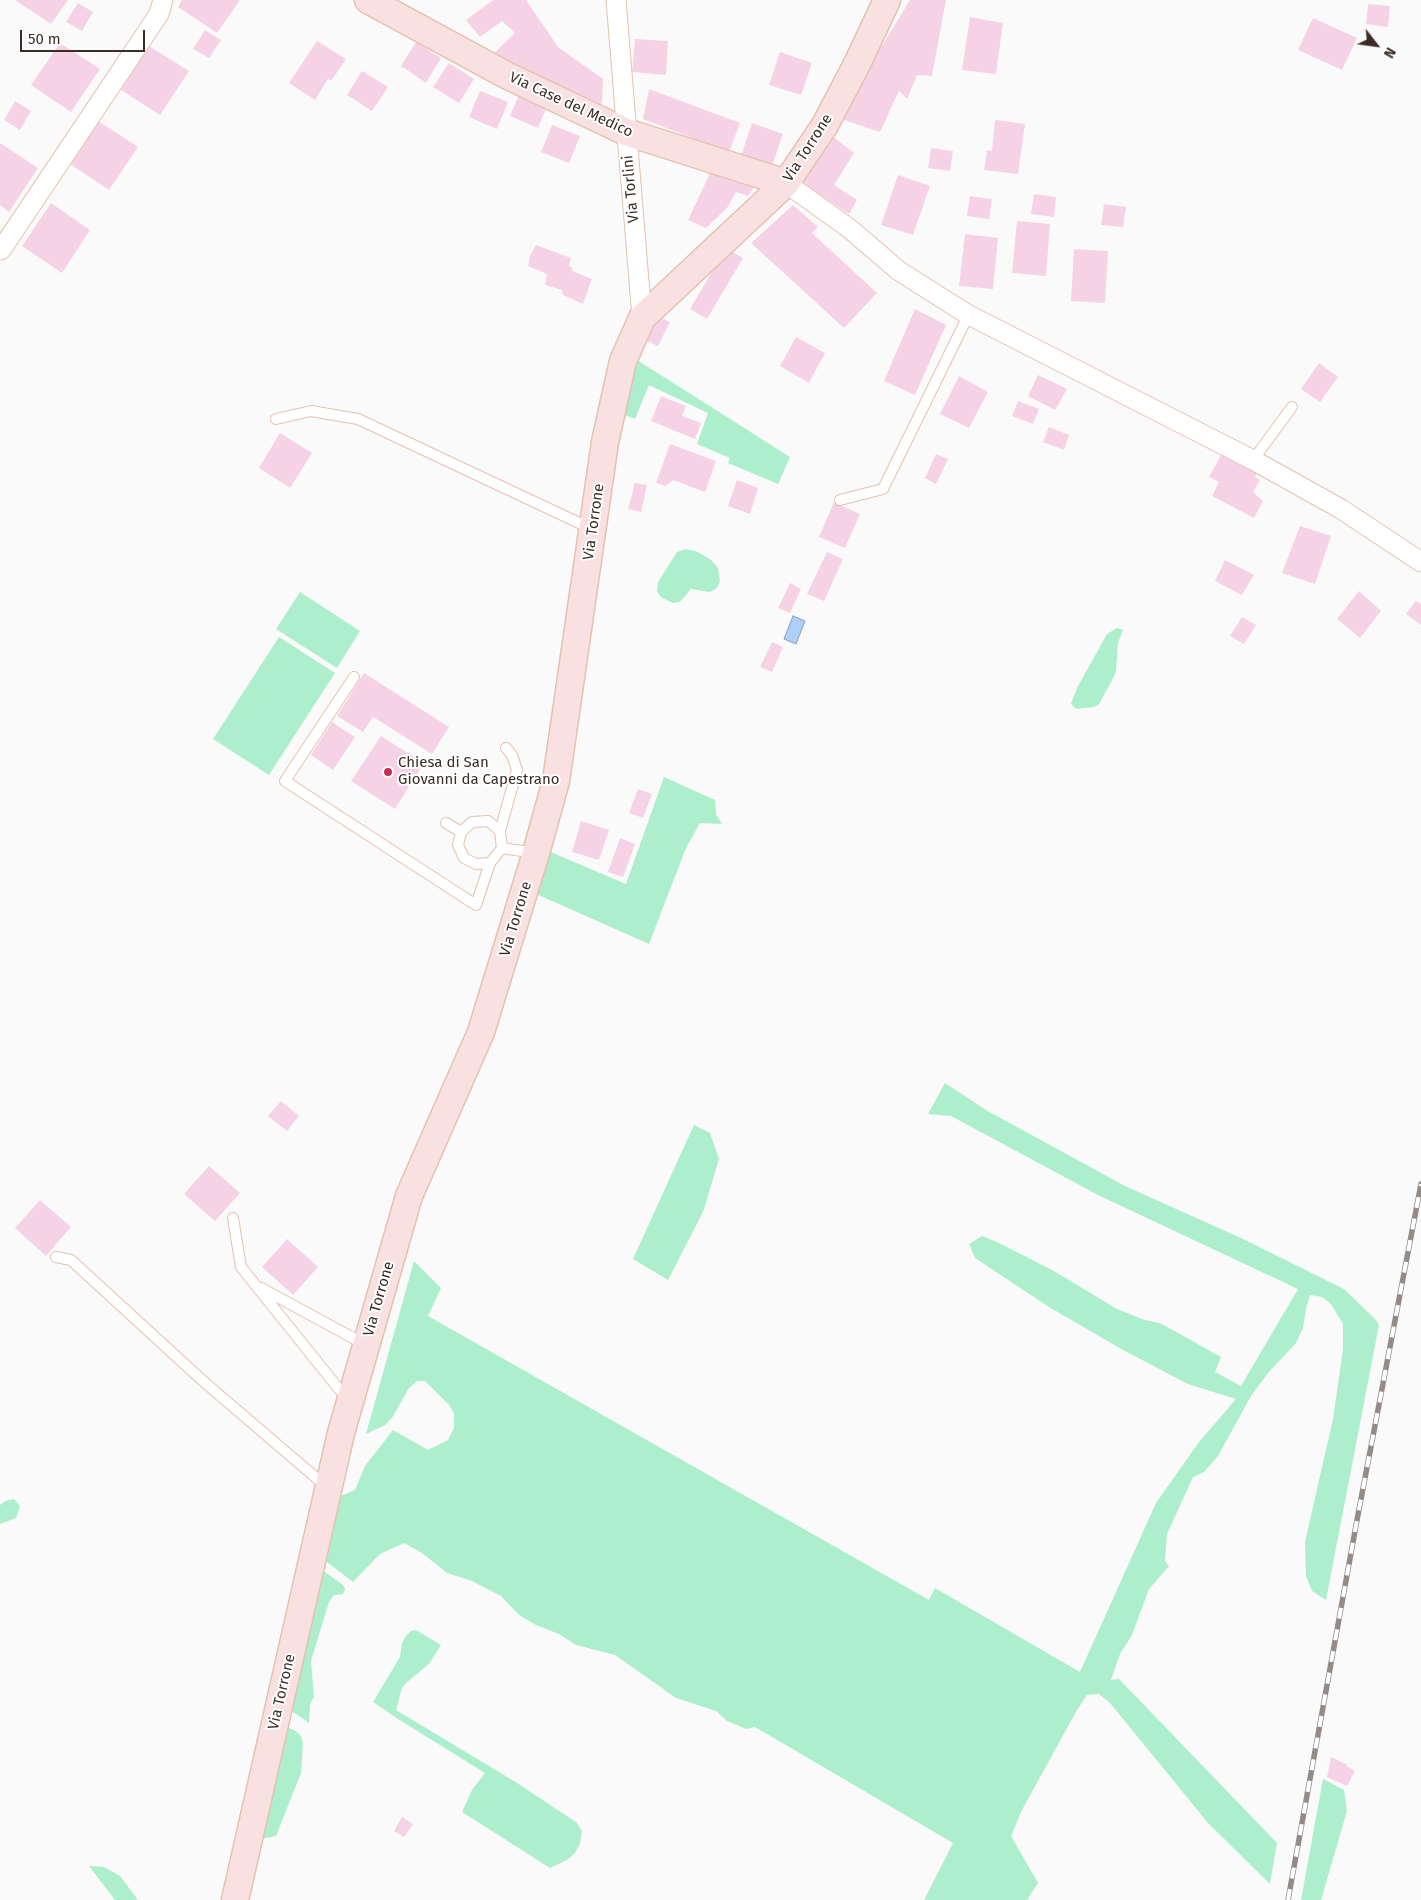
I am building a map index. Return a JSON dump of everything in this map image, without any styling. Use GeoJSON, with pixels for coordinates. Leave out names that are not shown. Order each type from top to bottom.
{"type":"FeatureCollection","features":[{"type":"Feature","properties":{"kind":"main road","name":"Via Case del Medico"},"geometry":{"type":"LineString","coordinates":[[368,0],[506,75],[626,132],[786,183]]}},
{"type":"Feature","properties":{"kind":"main road","name":"Via Torrone"},"geometry":{"type":"LineString","coordinates":[[235,1900],[350,1399],[409,1196],[481,1032],[536,853],[556,780],[605,442],[623,361],[642,318],[786,183],[825,125],[857,64],[887,0]]}},
{"type":"Feature","properties":{"kind":"street"},"geometry":{"type":"LineString","coordinates":[[1,250],[158,14],[163,0]]}},
{"type":"Feature","properties":{"kind":"street","name":"Via Torlini"},"geometry":{"type":"LineString","coordinates":[[616,0],[642,318]]}},
{"type":"Feature","properties":{"kind":"street"},"geometry":{"type":"LineString","coordinates":[[786,183],[850,229],[899,271],[967,314],[1254,460],[1341,508],[1421,562]]}},
{"type":"Feature","properties":{"kind":"lane"},"geometry":{"type":"LineString","coordinates":[[840,500],[883,489],[965,322],[967,314]]}},
{"type":"Feature","properties":{"kind":"lane"},"geometry":{"type":"LineString","coordinates":[[1254,460],[1292,407]]}},
{"type":"Feature","properties":{"kind":"lane"},"geometry":{"type":"LineString","coordinates":[[276,419],[312,411],[358,419],[593,529]]}},
{"type":"Feature","properties":{"kind":"lane"},"geometry":{"type":"LineString","coordinates":[[354,677],[285,781],[476,905],[490,863],[502,848],[500,831],[517,770],[512,755],[506,748]]}},
{"type":"Feature","properties":{"kind":"lane"},"geometry":{"type":"LineString","coordinates":[[490,863],[476,864],[464,858],[458,845],[461,832],[472,822],[488,821],[500,831]]}},
{"type":"Feature","properties":{"kind":"lane"},"geometry":{"type":"LineString","coordinates":[[446,823],[461,832]]}},
{"type":"Feature","properties":{"kind":"lane"},"geometry":{"type":"LineString","coordinates":[[502,848],[536,853]]}},
{"type":"Feature","properties":{"kind":"lane"},"geometry":{"type":"LineString","coordinates":[[232,1218],[241,1268],[338,1388],[350,1399]]}},
{"type":"Feature","properties":{"kind":"lane"},"geometry":{"type":"LineString","coordinates":[[56,1257],[71,1260],[203,1382],[328,1489]]}},
{"type":"Feature","properties":{"kind":"lane"},"geometry":{"type":"LineString","coordinates":[[256,1285],[355,1339],[367,1342]]}},
{"type":"Feature","properties":{"kind":"green space"},"geometry":{"type":"Polygon","coordinates":[[[634,358],[790,457],[778,484],[728,463],[730,458],[697,444],[708,413],[649,385],[635,419],[618,412],[634,358]]]}},
{"type":"Feature","properties":{"kind":"green space"},"geometry":{"type":"Polygon","coordinates":[[[686,549],[698,552],[711,560],[718,568],[720,581],[717,588],[710,592],[691,589],[680,602],[673,603],[662,598],[657,592],[658,582],[677,552],[686,549]]]}},
{"type":"Feature","properties":{"kind":"green space"},"geometry":{"type":"Polygon","coordinates":[[[300,592],[360,631],[337,668],[276,629],[300,592]]]}},
{"type":"Feature","properties":{"kind":"green space"},"geometry":{"type":"Polygon","coordinates":[[[1117,628],[1123,630],[1118,643],[1116,672],[1111,682],[1099,704],[1094,707],[1076,709],[1071,704],[1077,688],[1107,634],[1117,628]]]}},
{"type":"Feature","properties":{"kind":"green space"},"geometry":{"type":"Polygon","coordinates":[[[279,637],[335,673],[269,775],[213,739],[279,637]]]}},
{"type":"Feature","properties":{"kind":"green space"},"geometry":{"type":"Polygon","coordinates":[[[664,777],[715,800],[716,814],[722,824],[700,823],[686,848],[649,944],[534,893],[546,850],[626,884],[664,777]]]}},
{"type":"Feature","properties":{"kind":"green space"},"geometry":{"type":"Polygon","coordinates":[[[945,1083],[986,1110],[1125,1186],[1241,1238],[1344,1289],[1379,1325],[1326,1600],[1312,1591],[1306,1576],[1305,1542],[1333,1419],[1343,1349],[1343,1324],[1331,1304],[1322,1297],[1310,1295],[1303,1328],[1296,1343],[1268,1373],[1251,1396],[1218,1456],[1204,1472],[1193,1477],[1167,1534],[1165,1561],[1169,1566],[1149,1589],[1132,1635],[1120,1654],[1111,1680],[1119,1679],[1277,1843],[1270,1884],[1208,1823],[1110,1703],[1099,1694],[1087,1695],[1077,1710],[1022,1810],[1011,1836],[1038,1883],[1027,1900],[924,1900],[953,1843],[755,1727],[746,1729],[727,1721],[716,1711],[676,1698],[615,1655],[576,1645],[559,1634],[536,1625],[519,1615],[501,1596],[472,1581],[447,1573],[422,1553],[404,1543],[380,1554],[353,1582],[323,1559],[338,1497],[355,1490],[365,1466],[393,1430],[428,1450],[448,1440],[454,1428],[454,1414],[450,1406],[425,1381],[417,1381],[409,1388],[392,1418],[385,1425],[366,1434],[414,1261],[441,1288],[428,1316],[929,1600],[935,1588],[1080,1672],[1156,1503],[1199,1442],[1236,1399],[1188,1384],[1123,1350],[1049,1307],[975,1258],[969,1244],[982,1236],[997,1242],[1054,1271],[1117,1309],[1142,1319],[1162,1324],[1221,1357],[1215,1372],[1241,1386],[1298,1289],[1098,1195],[951,1116],[928,1114],[945,1083]]]}},
{"type":"Feature","properties":{"kind":"green space"},"geometry":{"type":"Polygon","coordinates":[[[694,1125],[710,1133],[719,1159],[703,1212],[668,1280],[633,1259],[694,1125]]]}},
{"type":"Feature","properties":{"kind":"green space"},"geometry":{"type":"Polygon","coordinates":[[[14,1499],[20,1506],[16,1518],[0,1524],[0,1505],[5,1501],[14,1499]]]}},
{"type":"Feature","properties":{"kind":"green space"},"geometry":{"type":"Polygon","coordinates":[[[318,1567],[343,1585],[345,1589],[343,1594],[334,1595],[329,1602],[311,1661],[314,1697],[310,1704],[309,1723],[285,1708],[318,1567]]]}},
{"type":"Feature","properties":{"kind":"green space"},"geometry":{"type":"Polygon","coordinates":[[[416,1630],[441,1645],[429,1664],[402,1688],[396,1710],[514,1781],[576,1822],[582,1831],[580,1844],[574,1854],[567,1860],[550,1868],[462,1812],[472,1790],[485,1773],[373,1702],[400,1657],[402,1643],[406,1636],[411,1631],[416,1630]]]}},
{"type":"Feature","properties":{"kind":"green space"},"geometry":{"type":"Polygon","coordinates":[[[282,1725],[296,1731],[301,1736],[303,1744],[301,1773],[276,1836],[261,1839],[282,1725]]]}},
{"type":"Feature","properties":{"kind":"green space"},"geometry":{"type":"Polygon","coordinates":[[[1323,1779],[1344,1790],[1347,1811],[1321,1900],[1301,1900],[1323,1779]]]}},
{"type":"Feature","properties":{"kind":"green space"},"geometry":{"type":"Polygon","coordinates":[[[89,1866],[104,1867],[120,1876],[138,1900],[115,1900],[89,1866]]]}},
{"type":"Feature","properties":{"kind":"water"},"geometry":{"type":"Polygon","coordinates":[[[793,616],[805,621],[796,644],[784,639],[793,616]]]}},
{"type":"Feature","properties":{"kind":"building"},"geometry":{"type":"Polygon","coordinates":[[[15,0],[68,0],[51,24],[15,0]]]}},
{"type":"Feature","properties":{"kind":"building"},"geometry":{"type":"Polygon","coordinates":[[[182,0],[240,0],[217,33],[178,7],[182,0]]]}},
{"type":"Feature","properties":{"kind":"building"},"geometry":{"type":"Polygon","coordinates":[[[493,0],[526,0],[558,47],[603,79],[602,104],[490,57],[515,33],[502,21],[480,37],[466,20],[493,0]]]}},
{"type":"Feature","properties":{"kind":"building"},"geometry":{"type":"Polygon","coordinates":[[[910,0],[946,0],[932,76],[917,75],[907,99],[899,91],[880,132],[838,118],[910,0]]]}},
{"type":"Feature","properties":{"kind":"building"},"geometry":{"type":"Polygon","coordinates":[[[78,3],[93,12],[82,31],[66,22],[78,3]]]}},
{"type":"Feature","properties":{"kind":"building"},"geometry":{"type":"Polygon","coordinates":[[[1368,4],[1390,6],[1388,27],[1366,24],[1368,4]]]}},
{"type":"Feature","properties":{"kind":"building"},"geometry":{"type":"Polygon","coordinates":[[[970,17],[1003,23],[996,74],[962,70],[970,17]]]}},
{"type":"Feature","properties":{"kind":"building"},"geometry":{"type":"Polygon","coordinates":[[[1313,18],[1357,38],[1342,70],[1298,50],[1313,18]]]}},
{"type":"Feature","properties":{"kind":"building"},"geometry":{"type":"Polygon","coordinates":[[[205,30],[221,40],[209,58],[193,49],[205,30]]]}},
{"type":"Feature","properties":{"kind":"building"},"geometry":{"type":"Polygon","coordinates":[[[635,39],[668,41],[666,75],[632,72],[635,39]]]}},
{"type":"Feature","properties":{"kind":"building"},"geometry":{"type":"Polygon","coordinates":[[[317,41],[346,59],[331,81],[328,79],[315,100],[289,83],[317,41]]]}},
{"type":"Feature","properties":{"kind":"building"},"geometry":{"type":"Polygon","coordinates":[[[416,42],[441,58],[426,83],[401,66],[416,42]]]}},
{"type":"Feature","properties":{"kind":"building"},"geometry":{"type":"Polygon","coordinates":[[[60,43],[100,69],[71,112],[31,85],[60,43]]]}},
{"type":"Feature","properties":{"kind":"building"},"geometry":{"type":"Polygon","coordinates":[[[149,46],[189,71],[160,115],[121,90],[149,46]]]}},
{"type":"Feature","properties":{"kind":"building"},"geometry":{"type":"Polygon","coordinates":[[[780,52],[812,63],[801,95],[769,85],[780,52]]]}},
{"type":"Feature","properties":{"kind":"building"},"geometry":{"type":"Polygon","coordinates":[[[449,63],[474,79],[459,103],[433,87],[449,63]]]}},
{"type":"Feature","properties":{"kind":"building"},"geometry":{"type":"Polygon","coordinates":[[[362,71],[388,87],[372,111],[347,95],[362,71]]]}},
{"type":"Feature","properties":{"kind":"building"},"geometry":{"type":"Polygon","coordinates":[[[649,89],[740,123],[729,152],[643,119],[649,89]]]}},
{"type":"Feature","properties":{"kind":"building"},"geometry":{"type":"Polygon","coordinates":[[[521,90],[549,101],[538,128],[510,116],[521,90]]]}},
{"type":"Feature","properties":{"kind":"building"},"geometry":{"type":"Polygon","coordinates":[[[480,91],[508,102],[497,129],[469,117],[480,91]]]}},
{"type":"Feature","properties":{"kind":"building"},"geometry":{"type":"Polygon","coordinates":[[[15,101],[31,111],[20,130],[4,120],[15,101]]]}},
{"type":"Feature","properties":{"kind":"building"},"geometry":{"type":"Polygon","coordinates":[[[995,120],[1025,124],[1018,174],[984,170],[987,150],[992,151],[995,120]]]}},
{"type":"Feature","properties":{"kind":"building"},"geometry":{"type":"Polygon","coordinates":[[[98,121],[138,147],[109,190],[70,164],[98,121]]]}},
{"type":"Feature","properties":{"kind":"building"},"geometry":{"type":"Polygon","coordinates":[[[752,123],[783,134],[772,166],[741,156],[752,123]]]}},
{"type":"Feature","properties":{"kind":"building"},"geometry":{"type":"Polygon","coordinates":[[[552,125],[580,136],[569,163],[541,152],[552,125]]]}},
{"type":"Feature","properties":{"kind":"building"},"geometry":{"type":"Polygon","coordinates":[[[831,135],[854,153],[834,185],[857,200],[849,214],[801,182],[831,135]]]}},
{"type":"Feature","properties":{"kind":"building"},"geometry":{"type":"Polygon","coordinates":[[[0,143],[38,168],[9,212],[0,205],[0,143]]]}},
{"type":"Feature","properties":{"kind":"building"},"geometry":{"type":"Polygon","coordinates":[[[931,148],[953,151],[950,171],[928,168],[931,148]]]}},
{"type":"Feature","properties":{"kind":"building"},"geometry":{"type":"Polygon","coordinates":[[[712,169],[757,183],[748,196],[736,192],[727,208],[706,228],[688,220],[712,169]]]}},
{"type":"Feature","properties":{"kind":"building"},"geometry":{"type":"Polygon","coordinates":[[[898,175],[930,186],[913,235],[881,225],[898,175]]]}},
{"type":"Feature","properties":{"kind":"building"},"geometry":{"type":"Polygon","coordinates":[[[1034,194],[1056,197],[1054,217],[1031,214],[1034,194]]]}},
{"type":"Feature","properties":{"kind":"building"},"geometry":{"type":"Polygon","coordinates":[[[970,196],[992,199],[989,219],[967,216],[970,196]]]}},
{"type":"Feature","properties":{"kind":"building"},"geometry":{"type":"Polygon","coordinates":[[[51,203],[90,230],[62,273],[22,246],[51,203]]]}},
{"type":"Feature","properties":{"kind":"building"},"geometry":{"type":"Polygon","coordinates":[[[1104,204],[1126,207],[1123,227],[1101,225],[1104,204]]]}},
{"type":"Feature","properties":{"kind":"building"},"geometry":{"type":"Polygon","coordinates":[[[793,205],[818,227],[812,233],[877,293],[844,328],[751,243],[793,205]]]}},
{"type":"Feature","properties":{"kind":"building"},"geometry":{"type":"Polygon","coordinates":[[[1017,221],[1050,224],[1046,276],[1012,273],[1017,221]]]}},
{"type":"Feature","properties":{"kind":"building"},"geometry":{"type":"Polygon","coordinates":[[[965,234],[998,238],[993,289],[959,286],[965,234]]]}},
{"type":"Feature","properties":{"kind":"building"},"geometry":{"type":"Polygon","coordinates":[[[536,245],[571,258],[569,266],[573,268],[572,271],[592,279],[583,304],[563,295],[562,290],[545,285],[547,274],[528,266],[530,256],[536,245]]]}},
{"type":"Feature","properties":{"kind":"building"},"geometry":{"type":"Polygon","coordinates":[[[726,248],[743,258],[707,319],[690,309],[726,248]]]}},
{"type":"Feature","properties":{"kind":"building"},"geometry":{"type":"Polygon","coordinates":[[[1074,249],[1108,251],[1105,303],[1071,301],[1074,249]]]}},
{"type":"Feature","properties":{"kind":"building"},"geometry":{"type":"Polygon","coordinates":[[[915,309],[946,325],[915,395],[884,381],[915,309]]]}},
{"type":"Feature","properties":{"kind":"building"},"geometry":{"type":"Polygon","coordinates":[[[658,316],[670,322],[658,346],[647,341],[658,316]]]}},
{"type":"Feature","properties":{"kind":"building"},"geometry":{"type":"Polygon","coordinates":[[[796,337],[825,353],[809,383],[780,366],[796,337]]]}},
{"type":"Feature","properties":{"kind":"building"},"geometry":{"type":"Polygon","coordinates":[[[1319,363],[1338,377],[1320,402],[1301,389],[1319,363]]]}},
{"type":"Feature","properties":{"kind":"building"},"geometry":{"type":"Polygon","coordinates":[[[1038,375],[1067,389],[1055,410],[1028,396],[1038,375]]]}},
{"type":"Feature","properties":{"kind":"building"},"geometry":{"type":"Polygon","coordinates":[[[959,376],[988,392],[969,428],[940,414],[959,376]]]}},
{"type":"Feature","properties":{"kind":"building"},"geometry":{"type":"Polygon","coordinates":[[[661,396],[686,406],[682,416],[701,423],[695,439],[651,421],[661,396]]]}},
{"type":"Feature","properties":{"kind":"building"},"geometry":{"type":"Polygon","coordinates":[[[1018,401],[1039,409],[1033,424],[1012,416],[1018,401]]]}},
{"type":"Feature","properties":{"kind":"building"},"geometry":{"type":"Polygon","coordinates":[[[1049,427],[1069,435],[1064,450],[1043,442],[1049,427]]]}},
{"type":"Feature","properties":{"kind":"building"},"geometry":{"type":"Polygon","coordinates":[[[280,433],[312,453],[290,488],[259,468],[280,433]]]}},
{"type":"Feature","properties":{"kind":"building"},"geometry":{"type":"Polygon","coordinates":[[[670,444],[716,461],[705,492],[673,480],[666,486],[656,483],[670,444]]]}},
{"type":"Feature","properties":{"kind":"building"},"geometry":{"type":"Polygon","coordinates":[[[1222,453],[1257,472],[1255,477],[1260,480],[1253,492],[1263,501],[1254,518],[1212,496],[1219,482],[1209,477],[1222,453]]]}},
{"type":"Feature","properties":{"kind":"building"},"geometry":{"type":"Polygon","coordinates":[[[936,454],[948,459],[936,484],[925,478],[936,454]]]}},
{"type":"Feature","properties":{"kind":"building"},"geometry":{"type":"Polygon","coordinates":[[[737,480],[758,488],[750,514],[728,506],[737,480]]]}},
{"type":"Feature","properties":{"kind":"building"},"geometry":{"type":"Polygon","coordinates":[[[635,483],[647,485],[641,512],[628,509],[635,483]]]}},
{"type":"Feature","properties":{"kind":"building"},"geometry":{"type":"Polygon","coordinates":[[[834,502],[860,514],[845,548],[819,537],[834,502]]]}},
{"type":"Feature","properties":{"kind":"building"},"geometry":{"type":"Polygon","coordinates":[[[1300,526],[1331,536],[1315,584],[1282,573],[1300,526]]]}},
{"type":"Feature","properties":{"kind":"building"},"geometry":{"type":"Polygon","coordinates":[[[827,552],[843,559],[824,601],[807,594],[827,552]]]}},
{"type":"Feature","properties":{"kind":"building"},"geometry":{"type":"Polygon","coordinates":[[[1225,560],[1254,575],[1242,595],[1215,581],[1225,560]]]}},
{"type":"Feature","properties":{"kind":"building"},"geometry":{"type":"Polygon","coordinates":[[[790,583],[801,589],[790,613],[778,608],[790,583]]]}},
{"type":"Feature","properties":{"kind":"building"},"geometry":{"type":"Polygon","coordinates":[[[1359,591],[1381,611],[1360,638],[1337,619],[1359,591]]]}},
{"type":"Feature","properties":{"kind":"building"},"geometry":{"type":"Polygon","coordinates":[[[1416,601],[1421,604],[1421,625],[1406,614],[1416,601]]]}},
{"type":"Feature","properties":{"kind":"building"},"geometry":{"type":"Polygon","coordinates":[[[1242,617],[1256,625],[1244,644],[1230,636],[1242,617]]]}},
{"type":"Feature","properties":{"kind":"building"},"geometry":{"type":"Polygon","coordinates":[[[772,642],[783,647],[772,672],[760,667],[772,642]]]}},
{"type":"Feature","properties":{"kind":"building"},"geometry":{"type":"Polygon","coordinates":[[[364,673],[449,727],[432,754],[373,717],[363,732],[337,716],[364,673]]]}},
{"type":"Feature","properties":{"kind":"building"},"geometry":{"type":"Polygon","coordinates":[[[332,722],[355,737],[333,770],[311,755],[332,722]]]}},
{"type":"Feature","properties":{"kind":"building","name":"Chiesa di San Giovanni da Capestrano"},"geometry":{"type":"Polygon","coordinates":[[[381,736],[424,763],[395,809],[351,781],[381,736]]]}},
{"type":"Feature","properties":{"kind":"building"},"geometry":{"type":"Polygon","coordinates":[[[638,789],[652,794],[643,818],[629,813],[638,789]]]}},
{"type":"Feature","properties":{"kind":"building"},"geometry":{"type":"Polygon","coordinates":[[[581,821],[609,830],[599,860],[572,852],[581,821]]]}},
{"type":"Feature","properties":{"kind":"building"},"geometry":{"type":"Polygon","coordinates":[[[620,838],[635,844],[623,877],[608,872],[620,838]]]}},
{"type":"Feature","properties":{"kind":"building"},"geometry":{"type":"Polygon","coordinates":[[[281,1101],[299,1116],[287,1131],[268,1116],[281,1101]]]}},
{"type":"Feature","properties":{"kind":"building"},"geometry":{"type":"Polygon","coordinates":[[[209,1166],[240,1193],[215,1221],[184,1194],[209,1166]]]}},
{"type":"Feature","properties":{"kind":"building"},"geometry":{"type":"Polygon","coordinates":[[[40,1200],[71,1227],[46,1256],[15,1228],[40,1200]]]}},
{"type":"Feature","properties":{"kind":"building"},"geometry":{"type":"Polygon","coordinates":[[[287,1239],[318,1267],[293,1295],[262,1267],[287,1239]]]}},
{"type":"Feature","properties":{"kind":"building"},"geometry":{"type":"Polygon","coordinates":[[[1331,1757],[1348,1765],[1346,1766],[1355,1771],[1347,1786],[1327,1777],[1331,1757]]]}},
{"type":"Feature","properties":{"kind":"building"},"geometry":{"type":"Polygon","coordinates":[[[402,1817],[413,1824],[404,1837],[394,1831],[402,1817]]]}},
{"type":"Feature","properties":{"kind":"railway"},"geometry":{"type":"LineString","coordinates":[[1288,1900],[1357,1520],[1421,1184]]}},
{"type":"Feature","properties":{"kind":"place","name":"Chiesa di San Giovanni da Capestrano"},"geometry":{"type":"Point","coordinates":[388,772]}}]}
